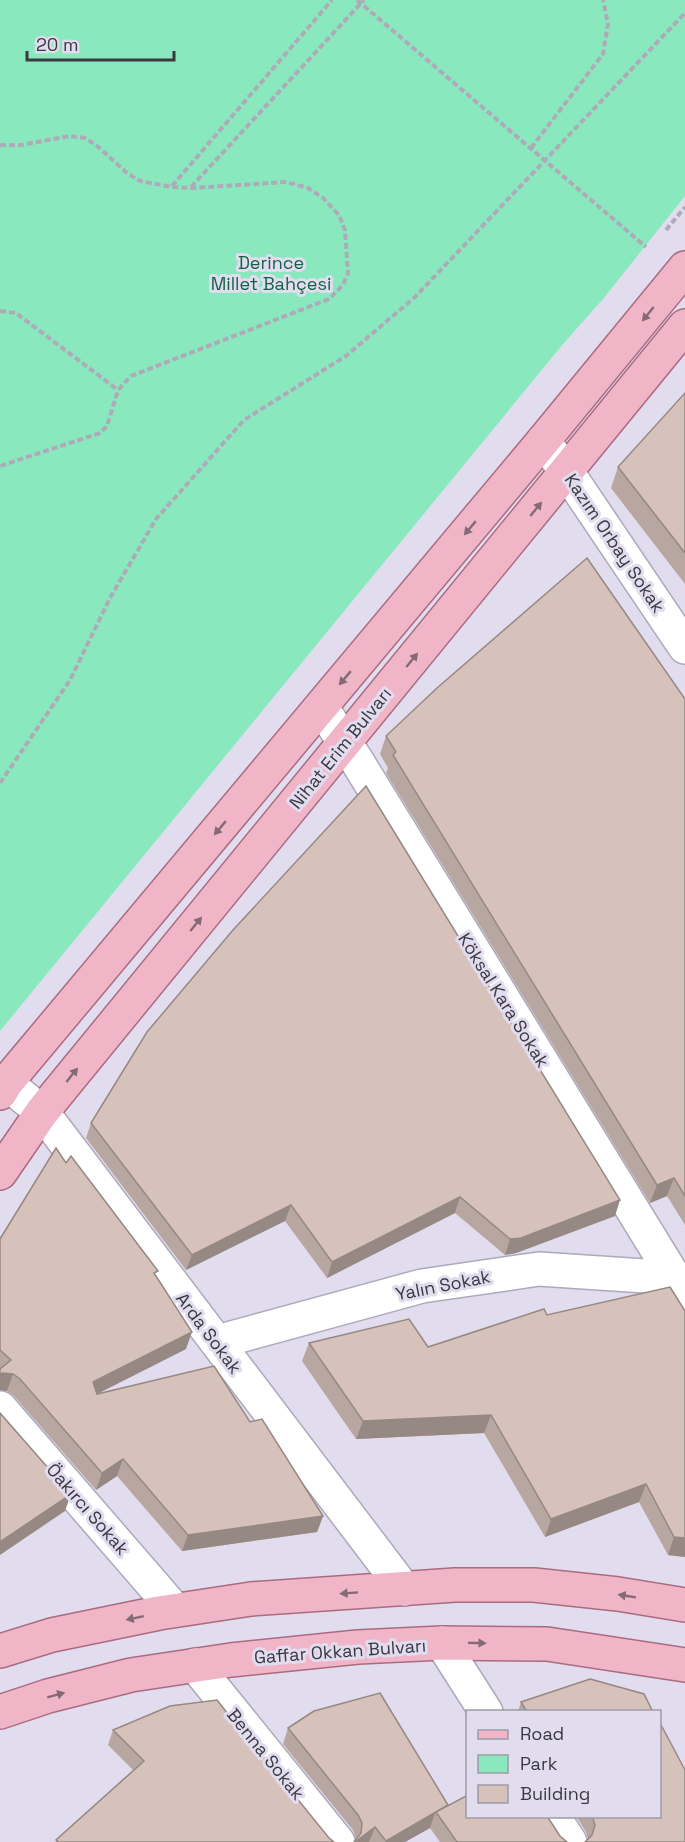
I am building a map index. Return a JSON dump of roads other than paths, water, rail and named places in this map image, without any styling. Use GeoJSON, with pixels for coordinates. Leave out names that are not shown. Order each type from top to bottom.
{"type":"FeatureCollection","features":[{"type":"Feature","properties":{"kind":"main road"},"geometry":{"type":"LineString","coordinates":[[3,1088],[685,268]]}},
{"type":"Feature","properties":{"kind":"main road","name":"Nihat Erim Bulvarı"},"geometry":{"type":"LineString","coordinates":[[0,1173],[42,1112],[685,326]]}},
{"type":"Feature","properties":{"kind":"main road"},"geometry":{"type":"LineString","coordinates":[[0,1651],[52,1635],[175,1610],[251,1599],[455,1585],[534,1586],[618,1594],[685,1605]]}},
{"type":"Feature","properties":{"kind":"main road","name":"Gaffar Okkan Bulvarı"},"geometry":{"type":"LineString","coordinates":[[0,1712],[48,1696],[130,1675],[231,1660],[358,1647],[441,1643],[547,1644],[685,1665]]}},
{"type":"Feature","properties":{"kind":"street","name":"Kazım Orbay Sokak"},"geometry":{"type":"LineString","coordinates":[[543,441],[567,472],[685,647]]}},
{"type":"Feature","properties":{"kind":"street","name":"Köksal Kara Sokak"},"geometry":{"type":"LineString","coordinates":[[321,707],[345,742],[680,1287]]}},
{"type":"Feature","properties":{"kind":"street","name":"Arda Sokak"},"geometry":{"type":"LineString","coordinates":[[3,1088],[42,1112],[404,1589]]}},
{"type":"Feature","properties":{"kind":"street","name":"Yalın Sokak"},"geometry":{"type":"LineString","coordinates":[[216,1342],[422,1286],[539,1269],[680,1287]]}},
{"type":"Feature","properties":{"kind":"street","name":"Öakırcı Sokak"},"geometry":{"type":"LineString","coordinates":[[0,1408],[175,1610]]}},
{"type":"Feature","properties":{"kind":"street"},"geometry":{"type":"LineString","coordinates":[[441,1643],[485,1710]]}},
{"type":"Feature","properties":{"kind":"street","name":"Benna Sokak"},"geometry":{"type":"LineString","coordinates":[[195,1665],[339,1842]]}},
{"type":"Feature","properties":{"kind":"street"},"geometry":{"type":"LineString","coordinates":[[554,1818],[570,1842]]}},
{"type":"Feature","properties":{"kind":"park label","name":"Derince Millet Bahçesi"},"geometry":{"type":"Point","coordinates":[271,272]}}]}
